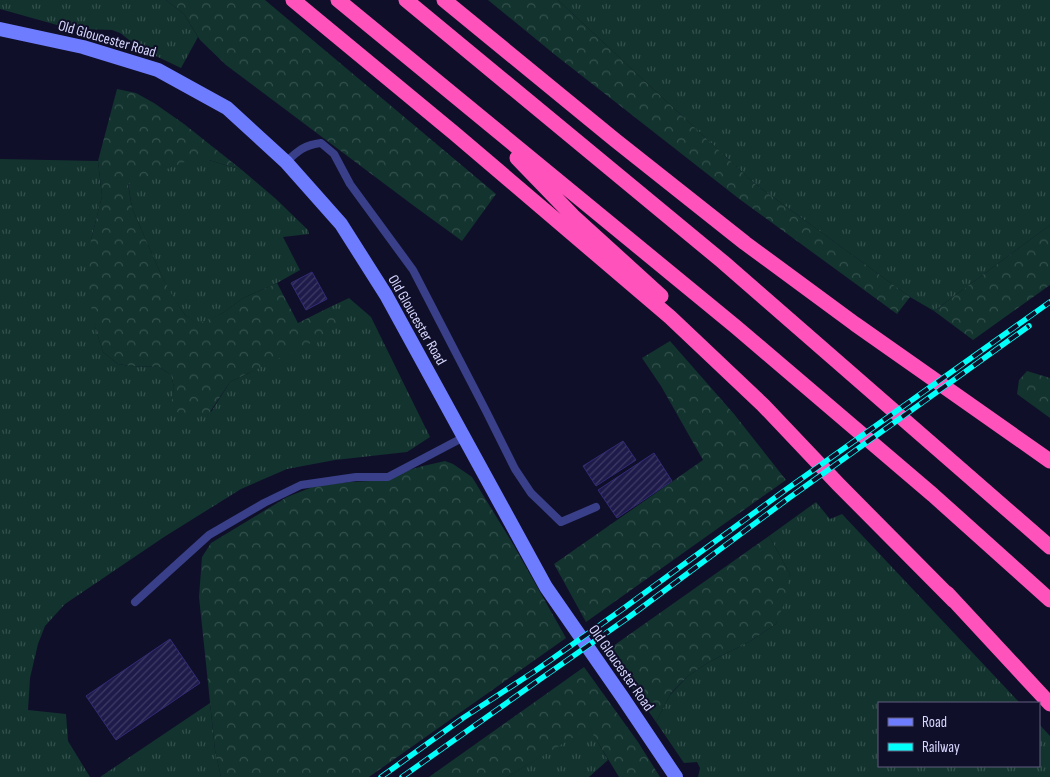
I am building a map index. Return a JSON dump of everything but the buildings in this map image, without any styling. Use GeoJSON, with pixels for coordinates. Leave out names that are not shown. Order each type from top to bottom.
{"type":"FeatureCollection","features":[{"type":"Feature","properties":{"kind":"highway"},"geometry":{"type":"LineString","coordinates":[[293,0],[454,133],[670,317],[763,405],[954,601]]}},
{"type":"Feature","properties":{"kind":"highway"},"geometry":{"type":"LineString","coordinates":[[338,0],[736,327],[933,495],[1050,600]]}},
{"type":"Feature","properties":{"kind":"highway"},"geometry":{"type":"LineString","coordinates":[[406,0],[723,262],[1050,547]]}},
{"type":"Feature","properties":{"kind":"highway"},"geometry":{"type":"LineString","coordinates":[[444,0],[615,140],[745,243],[863,330],[1050,461]]}},
{"type":"Feature","properties":{"kind":"highway"},"geometry":{"type":"LineString","coordinates":[[472,109],[573,216],[676,310],[769,399],[1050,704]]}},
{"type":"Feature","properties":{"kind":"main road","name":"Old Gloucester Road"},"geometry":{"type":"LineString","coordinates":[[0,29],[83,47],[158,70],[227,108],[286,162],[341,224],[386,295],[546,587],[676,777]]}},
{"type":"Feature","properties":{"kind":"lane"},"geometry":{"type":"LineString","coordinates":[[286,162],[300,150],[311,144],[321,143],[334,154],[350,184],[413,270],[515,469],[532,493],[561,522],[596,507]]}},
{"type":"Feature","properties":{"kind":"lane"},"geometry":{"type":"LineString","coordinates":[[135,602],[209,535],[264,503],[301,485],[356,477],[388,477],[464,436]]}},
{"type":"Feature","properties":{"kind":"green space"},"geometry":{"type":"Polygon","coordinates":[[[0,0],[166,0],[184,14],[198,37],[181,68],[141,49],[120,33],[112,30],[81,29],[57,25],[0,9],[0,0]]]}},
{"type":"Feature","properties":{"kind":"green space"},"geometry":{"type":"Polygon","coordinates":[[[166,0],[265,0],[496,194],[462,241],[226,65],[200,40],[184,14],[166,0]]]}},
{"type":"Feature","properties":{"kind":"green space"},"geometry":{"type":"Polygon","coordinates":[[[488,0],[558,0],[755,184],[910,297],[897,314],[738,198],[488,0]]]}},
{"type":"Feature","properties":{"kind":"green space"},"geometry":{"type":"Polygon","coordinates":[[[558,0],[1050,0],[1050,225],[934,311],[910,297],[755,184],[558,0]]]}},
{"type":"Feature","properties":{"kind":"green space"},"geometry":{"type":"Polygon","coordinates":[[[117,89],[136,93],[154,103],[242,170],[209,160],[190,160],[128,184],[132,208],[159,270],[185,315],[198,324],[223,313],[243,298],[277,283],[298,323],[330,307],[336,320],[336,326],[325,336],[230,382],[210,412],[200,417],[183,418],[171,405],[174,387],[171,375],[159,367],[118,364],[103,352],[95,327],[88,290],[91,240],[102,196],[98,161],[117,89]]]}},
{"type":"Feature","properties":{"kind":"green space"},"geometry":{"type":"Polygon","coordinates":[[[0,159],[98,161],[102,196],[91,240],[95,327],[103,352],[118,364],[159,367],[171,375],[174,387],[172,405],[211,412],[230,382],[249,373],[335,320],[330,307],[349,298],[371,317],[430,437],[407,452],[335,460],[287,469],[241,489],[164,537],[65,604],[45,626],[38,644],[30,678],[28,710],[66,714],[68,741],[90,777],[0,777],[0,159]]]}},
{"type":"Feature","properties":{"kind":"green space"},"geometry":{"type":"Polygon","coordinates":[[[189,159],[209,160],[242,170],[276,199],[308,230],[309,234],[283,237],[300,270],[277,283],[243,298],[223,313],[198,325],[185,315],[172,296],[159,270],[132,208],[128,183],[189,159]]]}},
{"type":"Feature","properties":{"kind":"green space"},"geometry":{"type":"Polygon","coordinates":[[[1050,225],[1050,285],[973,340],[934,311],[1050,225]]]}},
{"type":"Feature","properties":{"kind":"green space"},"geometry":{"type":"Polygon","coordinates":[[[670,341],[734,414],[786,480],[586,622],[554,564],[703,460],[661,386],[642,358],[670,341]]]}},
{"type":"Feature","properties":{"kind":"green space"},"geometry":{"type":"Polygon","coordinates":[[[1027,371],[1050,378],[1050,418],[1017,394],[1019,380],[1027,371]]]}},
{"type":"Feature","properties":{"kind":"green space"},"geometry":{"type":"Polygon","coordinates":[[[445,461],[472,477],[513,544],[566,638],[369,777],[221,777],[215,750],[199,597],[202,557],[211,543],[287,497],[315,486],[389,480],[409,470],[445,461]]]}},
{"type":"Feature","properties":{"kind":"green space"},"geometry":{"type":"Polygon","coordinates":[[[816,502],[830,519],[842,514],[1019,702],[878,702],[878,767],[1040,767],[1040,725],[1050,736],[1050,777],[698,777],[700,768],[697,762],[684,763],[656,722],[670,695],[688,676],[709,662],[749,642],[776,624],[790,574],[769,536],[816,502]]]}},
{"type":"Feature","properties":{"kind":"green space"},"geometry":{"type":"Polygon","coordinates":[[[769,536],[790,574],[786,598],[776,624],[749,642],[709,662],[688,676],[671,693],[656,722],[606,651],[769,536]]]}},
{"type":"Feature","properties":{"kind":"green space"},"geometry":{"type":"Polygon","coordinates":[[[584,667],[638,742],[660,777],[619,777],[589,728],[507,777],[429,777],[584,667]]]}},
{"type":"Feature","properties":{"kind":"green space"},"geometry":{"type":"Polygon","coordinates":[[[210,703],[215,750],[221,777],[100,777],[210,703]]]}},
{"type":"Feature","properties":{"kind":"green space"},"geometry":{"type":"Polygon","coordinates":[[[589,727],[608,760],[589,777],[507,777],[589,727]]]}},
{"type":"Feature","properties":{"kind":"railway"},"geometry":{"type":"LineString","coordinates":[[381,777],[463,718],[535,671],[624,608],[784,491],[1050,302]]}},
{"type":"Feature","properties":{"kind":"railway"},"geometry":{"type":"LineString","coordinates":[[402,777],[629,617],[789,498],[1029,326]]}}]}
